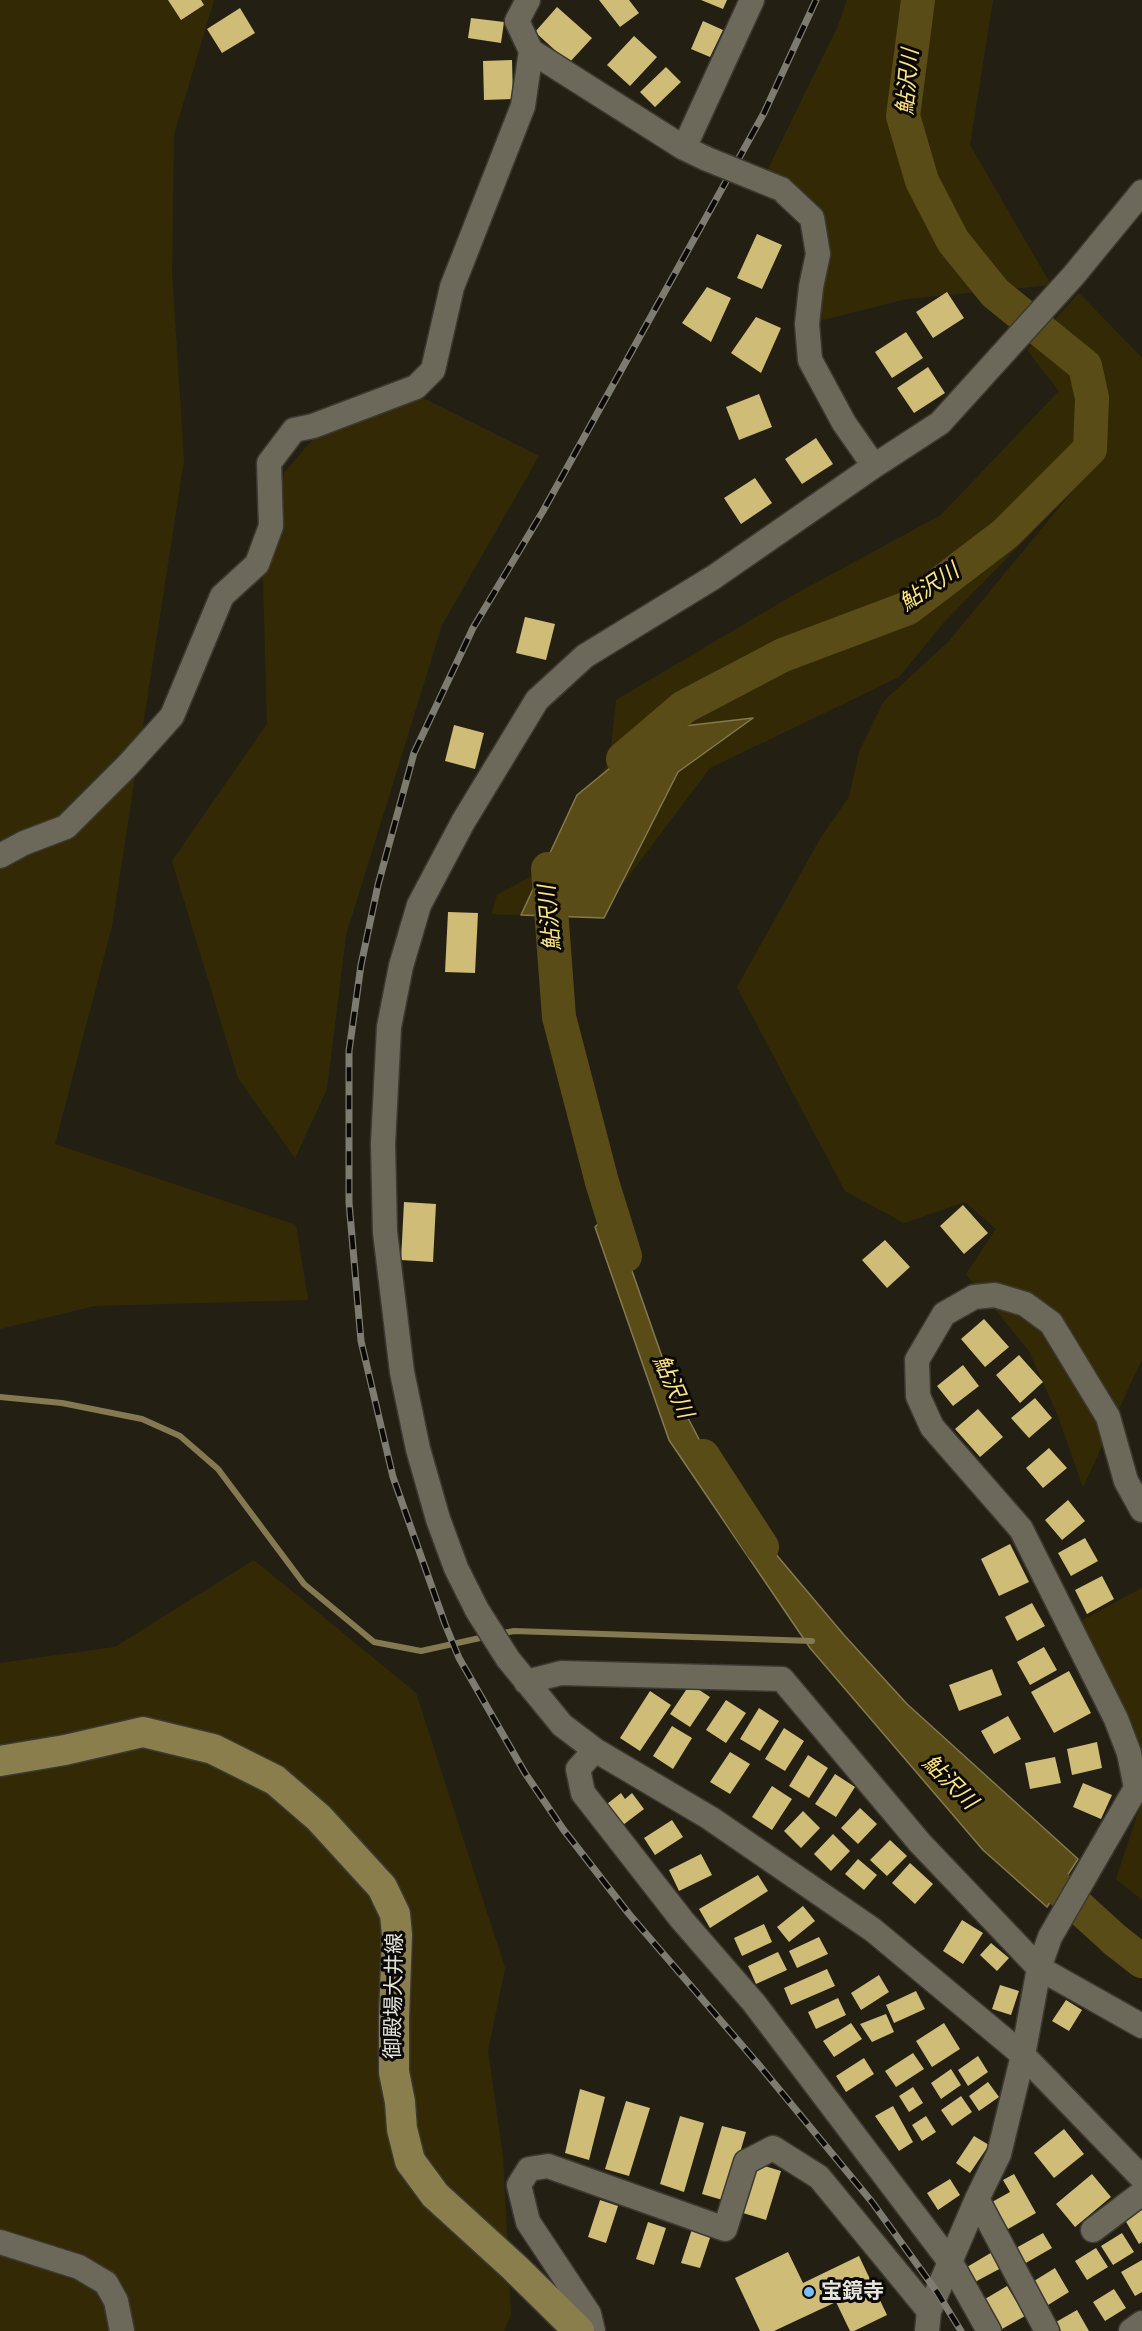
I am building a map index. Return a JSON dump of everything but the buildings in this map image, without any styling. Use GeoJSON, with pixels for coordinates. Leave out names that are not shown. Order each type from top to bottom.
{"type":"FeatureCollection","features":[{"type":"Feature","properties":{"kind":"main road","name":"御殿場大井線"},"geometry":{"type":"LineString","coordinates":[[0,1761],[65,1750],[143,1732],[213,1749],[275,1780],[320,1818],[382,1887],[395,1914],[394,2072],[402,2129],[410,2161],[435,2195],[514,2267],[579,2331]]}},
{"type":"Feature","properties":{"kind":"street"},"geometry":{"type":"LineString","coordinates":[[528,0],[517,21],[531,51],[684,148],[781,189],[812,218],[818,254],[807,324],[810,360],[844,423],[874,466]]}},
{"type":"Feature","properties":{"kind":"street"},"geometry":{"type":"LineString","coordinates":[[684,148],[752,0]]}},
{"type":"Feature","properties":{"kind":"street"},"geometry":{"type":"LineString","coordinates":[[0,856],[24,843],[66,827],[128,765],[172,716],[222,596],[257,564],[271,526],[269,463],[294,430],[313,426],[416,387],[433,370],[452,287],[523,106],[531,51]]}},
{"type":"Feature","properties":{"kind":"street"},"geometry":{"type":"LineString","coordinates":[[1142,192],[1074,275],[940,423],[714,577],[585,656],[537,700],[463,822],[419,905],[401,966],[389,1027],[383,1144],[385,1232],[402,1372],[418,1449],[438,1519],[456,1568],[477,1610],[508,1659],[562,1725],[595,1750],[710,1818],[873,1930],[1023,2055],[1142,2178]]}},
{"type":"Feature","properties":{"kind":"street"},"geometry":{"type":"LineString","coordinates":[[928,2321],[977,2199],[999,2154],[1023,2055],[1040,1968],[1050,1937],[1136,1788],[1130,1753],[1116,1719],[1021,1529],[932,1427],[918,1396],[917,1360],[944,1314],[974,1297],[995,1295],[1025,1304],[1051,1323],[1108,1417],[1126,1481],[1142,1510]]}},
{"type":"Feature","properties":{"kind":"street"},"geometry":{"type":"LineString","coordinates":[[526,1682],[561,1673],[782,1679],[920,1843],[1040,1968],[1142,2026]]}},
{"type":"Feature","properties":{"kind":"street"},"geometry":{"type":"LineString","coordinates":[[595,1750],[578,1769],[583,1793],[682,1920],[754,2002],[951,2263],[989,2331]]}},
{"type":"Feature","properties":{"kind":"street"},"geometry":{"type":"LineString","coordinates":[[593,2331],[589,2314],[528,2222],[519,2185],[529,2169],[548,2166],[725,2229],[746,2162],[773,2148],[819,2177],[928,2321]]}},
{"type":"Feature","properties":{"kind":"street"},"geometry":{"type":"LineString","coordinates":[[1093,2230],[1142,2193]]}},
{"type":"Feature","properties":{"kind":"street"},"geometry":{"type":"LineString","coordinates":[[977,2199],[1047,2331]]}},
{"type":"Feature","properties":{"kind":"street"},"geometry":{"type":"LineString","coordinates":[[0,2242],[79,2267],[106,2283],[116,2301],[122,2331]]}},
{"type":"Feature","properties":{"kind":"street"},"geometry":{"type":"LineString","coordinates":[[1131,2331],[1142,2323]]}},
{"type":"Feature","properties":{"kind":"shaded area"},"geometry":{"type":"Polygon","coordinates":[[[0,0],[214,0],[174,134],[172,274],[184,460],[112,926],[55,1144],[296,1225],[308,1300],[94,1306],[0,1329],[0,0]]]}},
{"type":"Feature","properties":{"kind":"shaded area"},"geometry":{"type":"Polygon","coordinates":[[[847,0],[993,0],[970,145],[1051,285],[906,299],[807,324],[812,218],[764,177],[837,28],[847,0]]]}},
{"type":"Feature","properties":{"kind":"shaded area"},"geometry":{"type":"Polygon","coordinates":[[[1079,293],[1142,358],[1142,1359],[1083,1487],[1058,1416],[1029,1351],[966,1274],[996,1229],[965,1202],[904,1223],[845,1191],[737,987],[820,839],[849,797],[859,752],[884,701],[948,642],[1073,491],[945,621],[899,677],[710,768],[597,918],[492,914],[497,895],[536,874],[610,760],[616,700],[790,597],[941,515],[1059,391],[1027,350],[1079,293]]]}},
{"type":"Feature","properties":{"kind":"shaded area"},"geometry":{"type":"Polygon","coordinates":[[[415,394],[539,456],[442,625],[346,935],[327,1089],[295,1158],[238,1078],[172,861],[267,724],[263,575],[284,473],[330,419],[415,394]]]}},
{"type":"Feature","properties":{"kind":"shaded area"},"geometry":{"type":"Polygon","coordinates":[[[254,1560],[416,1693],[505,1968],[488,2051],[503,2157],[511,2314],[504,2331],[0,2331],[0,1663],[115,1647],[254,1560]]]}},
{"type":"Feature","properties":{"kind":"shaded area"},"geometry":{"type":"Polygon","coordinates":[[[1142,1588],[1142,1755],[1070,1627],[1142,1588]]]}},
{"type":"Feature","properties":{"kind":"shaded area"},"geometry":{"type":"Polygon","coordinates":[[[1142,1800],[1142,1900],[1116,1879],[1142,1800]]]}},
{"type":"Feature","properties":{"kind":"water"},"geometry":{"type":"Polygon","coordinates":[[[753,718],[678,772],[604,918],[521,915],[577,795],[658,729],[753,718]]]}},
{"type":"Feature","properties":{"kind":"water"},"geometry":{"type":"Polygon","coordinates":[[[611,1211],[674,1391],[731,1501],[844,1635],[907,1704],[1078,1859],[1047,1907],[983,1850],[810,1648],[669,1440],[595,1227],[611,1211]]]}},
{"type":"Feature","properties":{"kind":"waterway","name":"鮎沢川"},"geometry":{"type":"LineString","coordinates":[[623,759],[684,707],[783,655],[908,608],[1005,534],[1090,449],[1092,398],[1085,366],[995,293],[953,241],[922,181],[903,116],[918,0]]}},
{"type":"Feature","properties":{"kind":"waterway","name":"鮎沢川"},"geometry":{"type":"LineString","coordinates":[[548,869],[559,1017],[602,1182],[625,1256]]}},
{"type":"Feature","properties":{"kind":"waterway"},"geometry":{"type":"LineString","coordinates":[[0,1397],[62,1403],[142,1419],[180,1436],[218,1469],[304,1584],[374,1642],[421,1651],[489,1636]]}},
{"type":"Feature","properties":{"kind":"waterway","name":"鮎沢川"},"geometry":{"type":"LineString","coordinates":[[703,1456],[762,1547]]}},
{"type":"Feature","properties":{"kind":"waterway"},"geometry":{"type":"LineString","coordinates":[[498,1634],[514,1631],[812,1641]]}},
{"type":"Feature","properties":{"kind":"waterway","name":"鮎沢川"},"geometry":{"type":"LineString","coordinates":[[1024,1857],[1115,1940],[1142,1961]]}},
{"type":"Feature","properties":{"kind":"railway"},"geometry":{"type":"LineString","coordinates":[[816,0],[764,113],[543,511],[473,628],[414,753],[378,885],[361,965],[349,1051],[349,1202],[361,1341],[393,1477],[459,1658],[525,1773],[563,1829],[629,1914],[759,2065],[872,2202],[937,2292],[961,2331]]}},
{"type":"Feature","properties":{"kind":"place","name":"宝鏡寺"},"geometry":{"type":"Point","coordinates":[809,2292]}}]}
